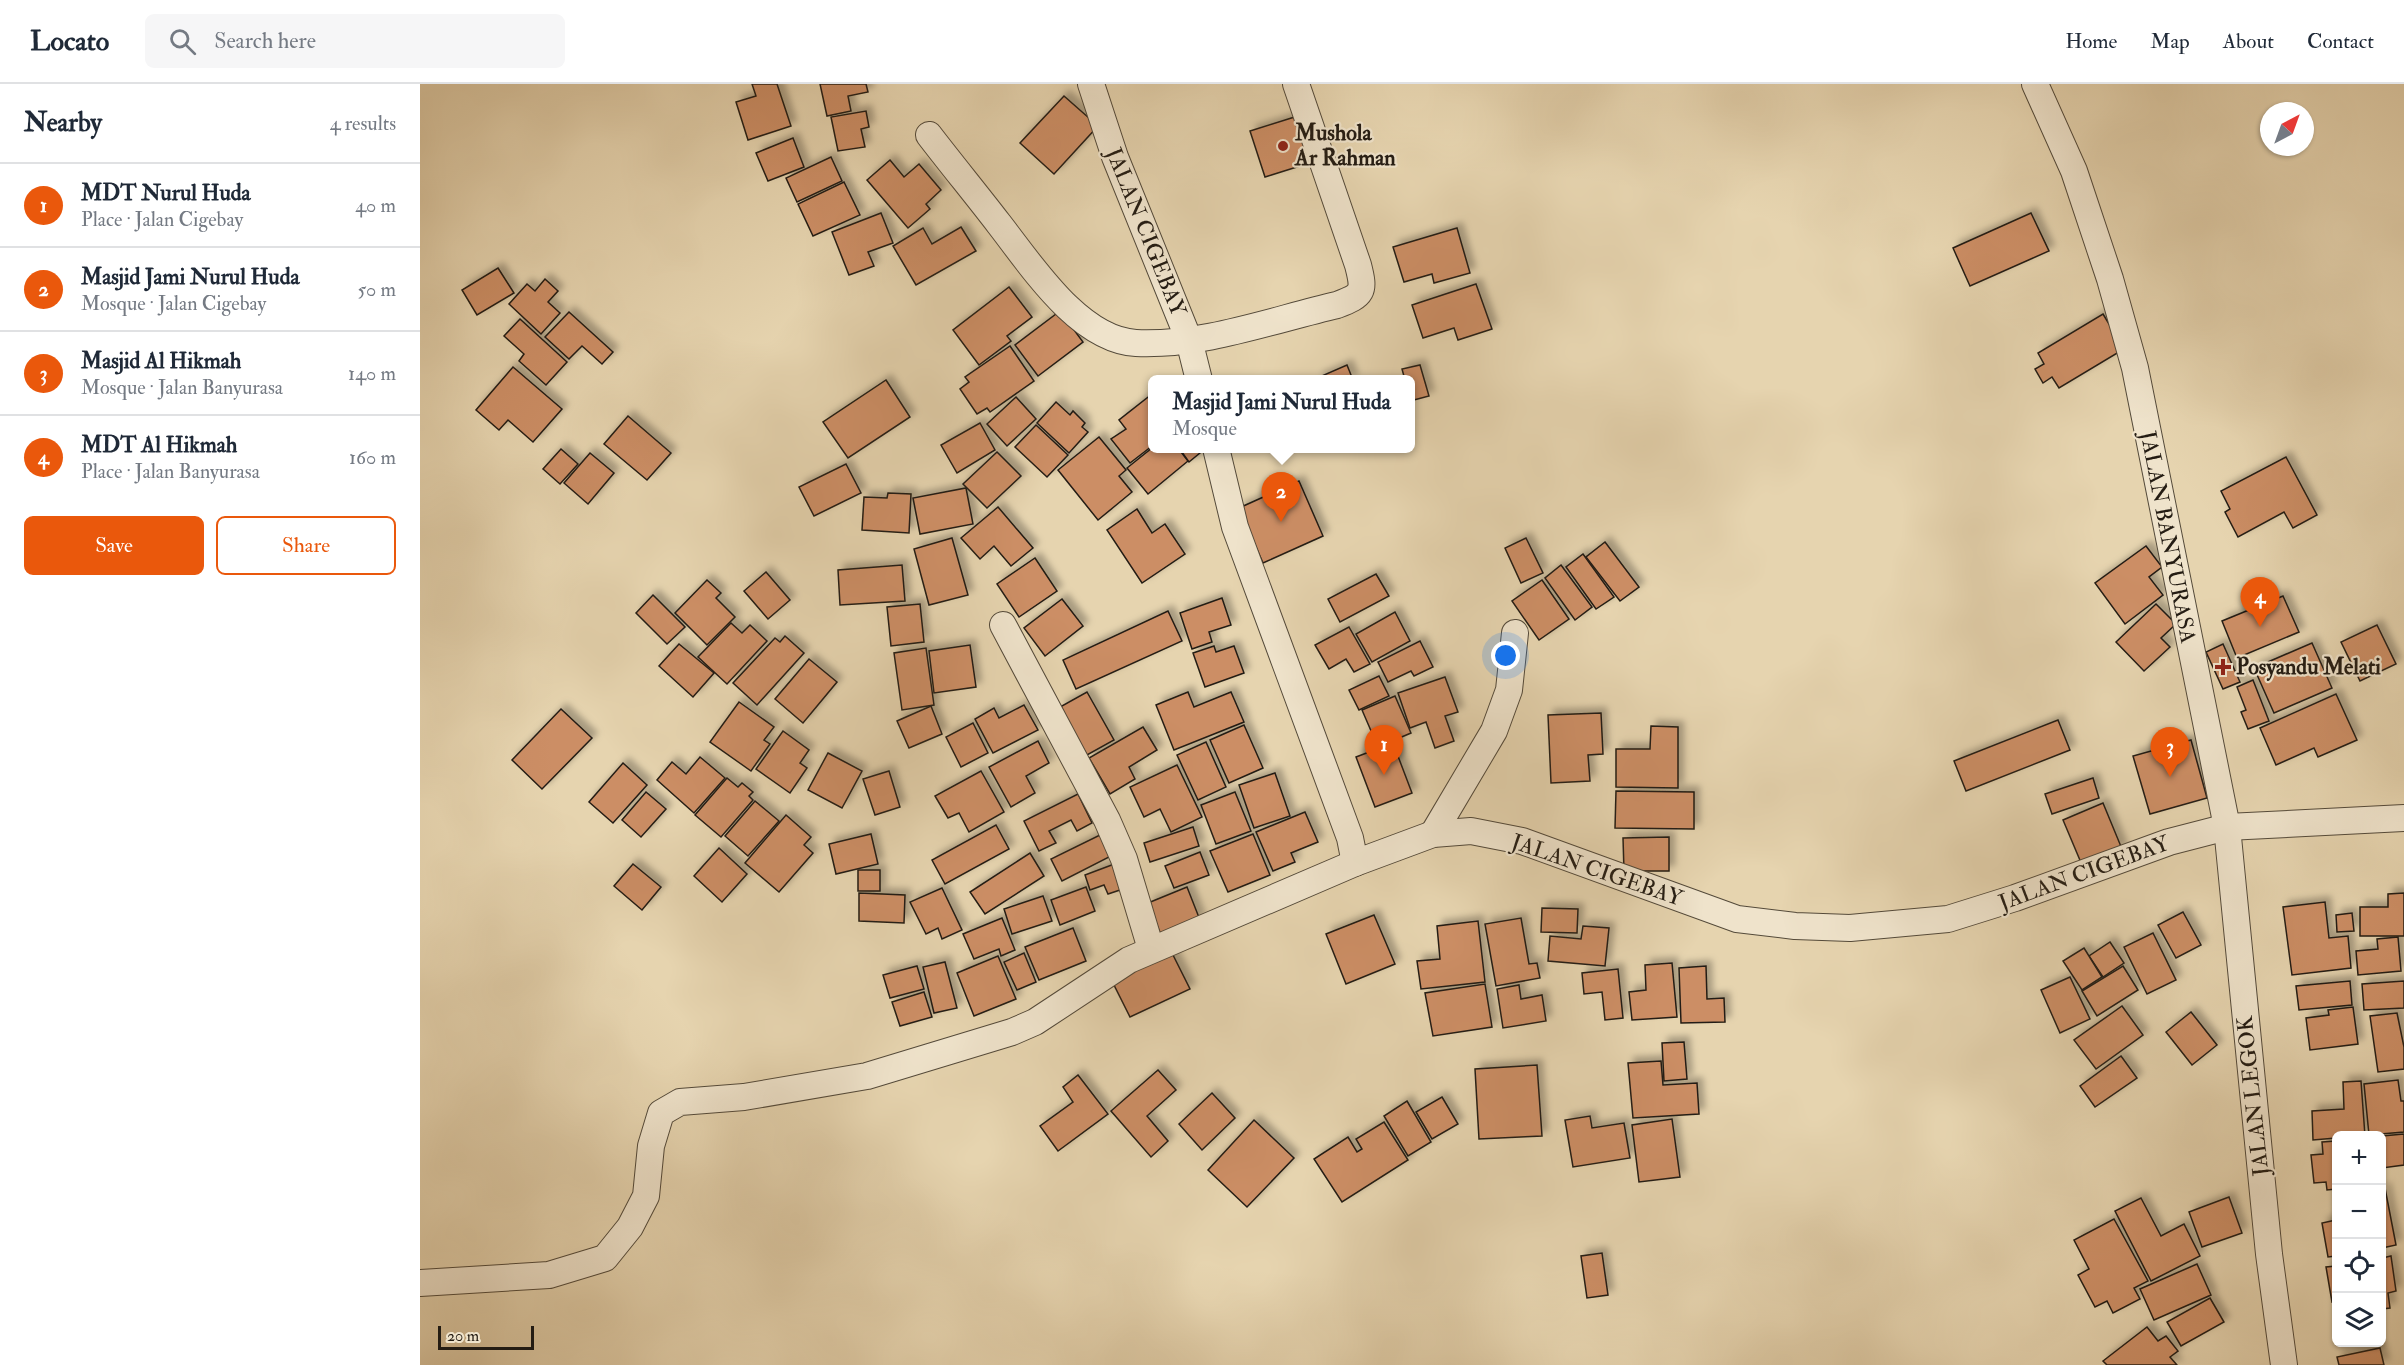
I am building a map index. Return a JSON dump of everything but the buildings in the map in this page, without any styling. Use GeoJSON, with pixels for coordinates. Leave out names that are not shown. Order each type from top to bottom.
{"type":"FeatureCollection","features":[{"type":"Feature","properties":{"kind":"street","name":"JALAN CIGEBAY"},"geometry":{"type":"LineString","coordinates":[[1091,84],[1115,157],[1190,340],[1198,375]]}},
{"type":"Feature","properties":{"kind":"street"},"geometry":{"type":"LineString","coordinates":[[929,135],[1049,288],[1079,317],[1104,333],[1134,343],[1190,340],[1337,305],[1355,297],[1362,290],[1358,265],[1296,84]]}},
{"type":"Feature","properties":{"kind":"street","name":"JALAN BANYURASA"},"geometry":{"type":"LineString","coordinates":[[2035,84],[2074,171],[2110,279],[2134,368],[2227,827]]}},
{"type":"Feature","properties":{"kind":"street"},"geometry":{"type":"LineString","coordinates":[[1217,453],[1235,527],[1350,838],[1355,863]]}},
{"type":"Feature","properties":{"kind":"street"},"geometry":{"type":"LineString","coordinates":[[1003,624],[1107,820],[1124,859],[1151,949]]}},
{"type":"Feature","properties":{"kind":"street"},"geometry":{"type":"LineString","coordinates":[[1433,834],[1471,773],[1503,709],[1509,690],[1515,633]]}},
{"type":"Feature","properties":{"kind":"street"},"geometry":{"type":"LineString","coordinates":[[2227,827],[2404,818]]}},
{"type":"Feature","properties":{"kind":"street","name":"JALAN CIGEBAY"},"geometry":{"type":"LineString","coordinates":[[420,1283],[549,1275],[605,1258],[630,1227],[646,1196],[651,1146],[661,1113],[680,1102],[744,1097],[867,1076],[1012,1032],[1035,1022],[1115,968],[1151,949],[1355,863],[1433,834],[1471,831],[1522,841],[1737,919],[1795,926],[1850,928],[1948,919],[2015,898],[2169,842],[2227,827]]}},
{"type":"Feature","properties":{"kind":"street","name":"JALAN LEGOK"},"geometry":{"type":"LineString","coordinates":[[2227,827],[2269,1254],[2284,1365]]}},
{"type":"Feature","properties":{"kind":"place","name":"Mushola Ar Rahman"},"geometry":{"type":"Point","coordinates":[1283,146]}},
{"type":"Feature","properties":{"kind":"place","name":"Masjid Jami Nurul Huda"},"geometry":{"type":"Point","coordinates":[1281,522]}},
{"type":"Feature","properties":{"kind":"place","name":"MDT Al Hikmah"},"geometry":{"type":"Point","coordinates":[2260,627]}},
{"type":"Feature","properties":{"kind":"place","name":"Posyandu Melati"},"geometry":{"type":"Point","coordinates":[2223,667]}},
{"type":"Feature","properties":{"kind":"place","name":"MDT Nurul Huda"},"geometry":{"type":"Point","coordinates":[1384,775]}},
{"type":"Feature","properties":{"kind":"place","name":"Masjid Al Hikmah"},"geometry":{"type":"Point","coordinates":[2170,777]}}]}
